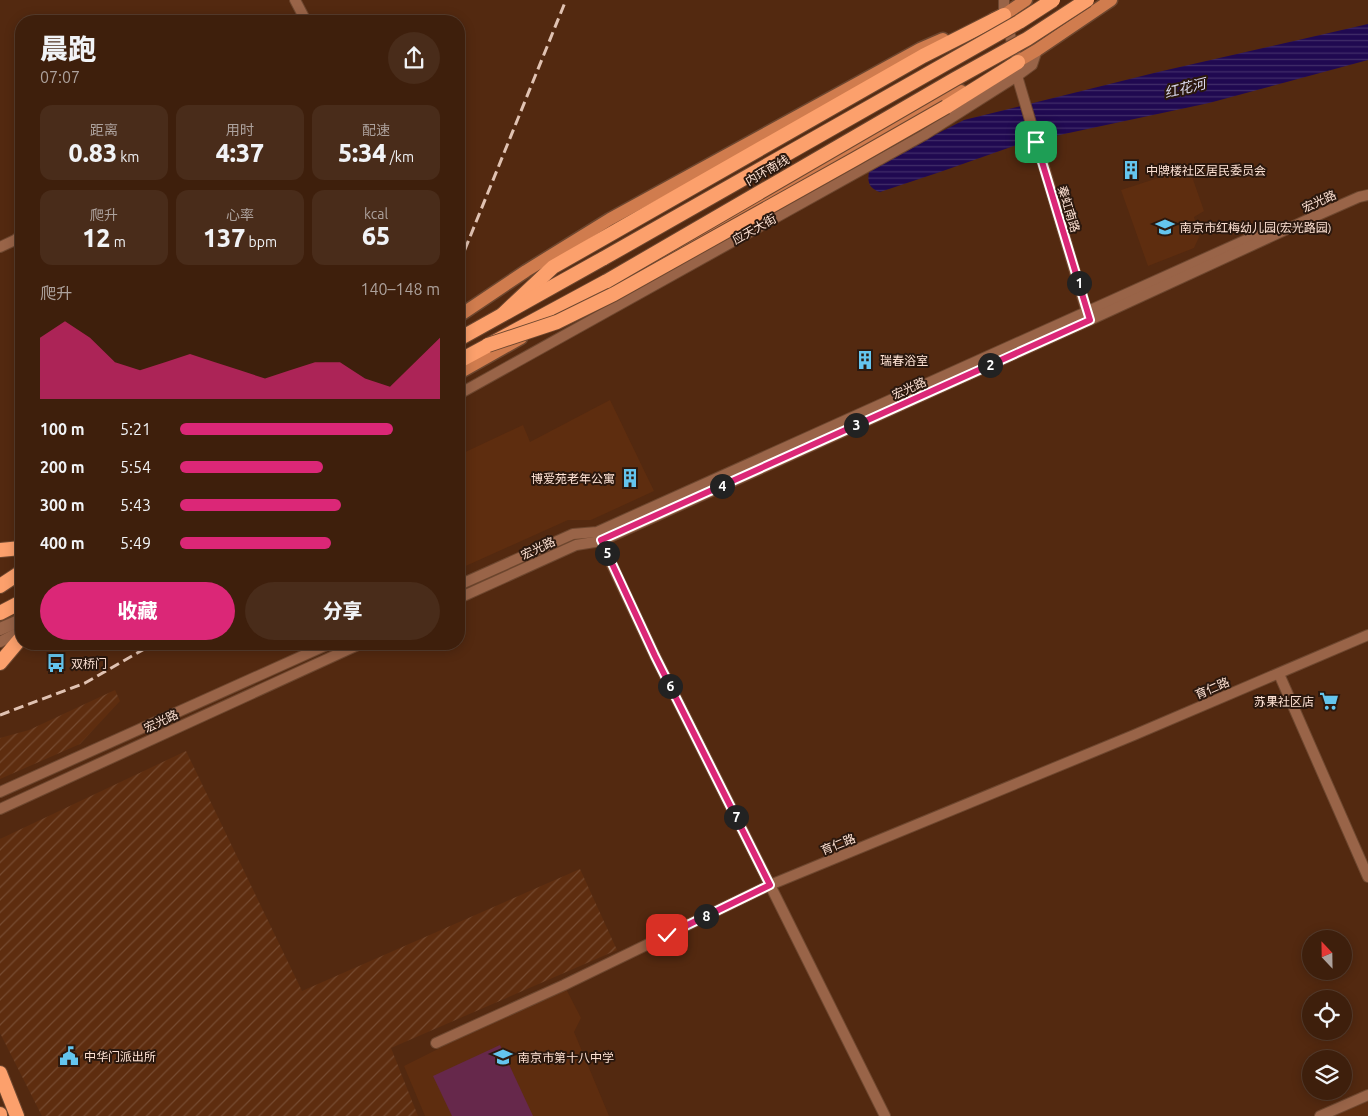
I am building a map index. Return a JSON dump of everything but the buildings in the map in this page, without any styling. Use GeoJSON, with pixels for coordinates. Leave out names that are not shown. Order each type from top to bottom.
{"type":"FeatureCollection","features":[{"type":"Feature","properties":{"kind":"highway","name":"内环南线"},"geometry":{"type":"LineString","coordinates":[[465,336],[1019,22],[1053,0]]}},
{"type":"Feature","properties":{"kind":"highway","name":"内环南线"},"geometry":{"type":"LineString","coordinates":[[465,358],[607,281],[1027,39],[1087,0]]}},
{"type":"Feature","properties":{"kind":"highway"},"geometry":{"type":"LineString","coordinates":[[503,314],[552,267],[924,56],[1004,15]]}},
{"type":"Feature","properties":{"kind":"highway"},"geometry":{"type":"LineString","coordinates":[[488,345],[557,322],[614,294],[946,107],[1018,62]]}},
{"type":"Feature","properties":{"kind":"highway"},"geometry":{"type":"LineString","coordinates":[[0,550],[15,549]]}},
{"type":"Feature","properties":{"kind":"highway"},"geometry":{"type":"LineString","coordinates":[[0,586],[15,576]]}},
{"type":"Feature","properties":{"kind":"highway"},"geometry":{"type":"LineString","coordinates":[[0,593],[15,585]]}},
{"type":"Feature","properties":{"kind":"highway"},"geometry":{"type":"LineString","coordinates":[[0,613],[15,605]]}},
{"type":"Feature","properties":{"kind":"highway"},"geometry":{"type":"LineString","coordinates":[[0,620],[15,615]]}},
{"type":"Feature","properties":{"kind":"highway"},"geometry":{"type":"LineString","coordinates":[[0,663],[15,645]]}},
{"type":"Feature","properties":{"kind":"highway"},"geometry":{"type":"LineString","coordinates":[[0,1072],[17,1116]]}},
{"type":"Feature","properties":{"kind":"main road"},"geometry":{"type":"LineString","coordinates":[[465,312],[526,271],[618,214],[920,49],[1004,15],[1026,0]]}},
{"type":"Feature","properties":{"kind":"main road","name":"应天大街"},"geometry":{"type":"LineString","coordinates":[[465,370],[942,101],[1018,62],[1111,0]]}},
{"type":"Feature","properties":{"kind":"street"},"geometry":{"type":"LineString","coordinates":[[295,0],[303,15]]}},
{"type":"Feature","properties":{"kind":"street"},"geometry":{"type":"LineString","coordinates":[[1004,0],[1004,15],[1018,62]]}},
{"type":"Feature","properties":{"kind":"street","name":"应天大街"},"geometry":{"type":"LineString","coordinates":[[465,391],[924,135],[1018,80],[1032,65],[1037,50]]}},
{"type":"Feature","properties":{"kind":"street","name":"秦虹南路"},"geometry":{"type":"LineString","coordinates":[[1018,80],[1088,316]]}},
{"type":"Feature","properties":{"kind":"street","name":"宏光路"},"geometry":{"type":"LineString","coordinates":[[1088,316],[1301,215],[1368,188]]}},
{"type":"Feature","properties":{"kind":"street","name":"宏光路"},"geometry":{"type":"LineString","coordinates":[[465,595],[1088,316],[1359,197],[1368,195]]}},
{"type":"Feature","properties":{"kind":"street"},"geometry":{"type":"LineString","coordinates":[[0,247],[15,240]]}},
{"type":"Feature","properties":{"kind":"street","name":"宏光路"},"geometry":{"type":"LineString","coordinates":[[465,582],[573,534],[599,536]]}},
{"type":"Feature","properties":{"kind":"street"},"geometry":{"type":"LineString","coordinates":[[599,536],[655,656],[884,1116]]}},
{"type":"Feature","properties":{"kind":"street"},"geometry":{"type":"LineString","coordinates":[[0,580],[15,571]]}},
{"type":"Feature","properties":{"kind":"street"},"geometry":{"type":"LineString","coordinates":[[0,629],[15,623]]}},
{"type":"Feature","properties":{"kind":"street"},"geometry":{"type":"LineString","coordinates":[[0,642],[15,634]]}},
{"type":"Feature","properties":{"kind":"street","name":"育仁路"},"geometry":{"type":"LineString","coordinates":[[436,1043],[564,985],[770,885],[1125,739],[1368,635]]}},
{"type":"Feature","properties":{"kind":"street","name":"宏光路"},"geometry":{"type":"LineString","coordinates":[[0,792],[316,650]]}},
{"type":"Feature","properties":{"kind":"street","name":"宏光路"},"geometry":{"type":"LineString","coordinates":[[0,809],[347,650]]}},
{"type":"Feature","properties":{"kind":"street"},"geometry":{"type":"LineString","coordinates":[[1279,674],[1368,877]]}},
{"type":"Feature","properties":{"kind":"street"},"geometry":{"type":"LineString","coordinates":[[1320,1116],[1368,1095]]}},
{"type":"Feature","properties":{"kind":"shaded area","name":"南京市红梅幼儿园(宏光路园)"},"geometry":{"type":"Polygon","coordinates":[[[1189,168],[1204,211],[1194,217],[1199,237],[1194,248],[1148,266],[1121,190],[1189,168]]]}},
{"type":"Feature","properties":{"kind":"shaded area"},"geometry":{"type":"Polygon","coordinates":[[[610,400],[654,491],[591,520],[568,520],[465,566],[465,452],[523,425],[530,442],[610,400]]]}},
{"type":"Feature","properties":{"kind":"shaded area"},"geometry":{"type":"Polygon","coordinates":[[[115,690],[120,701],[80,744],[0,779],[0,738],[29,730],[115,690]]]}},
{"type":"Feature","properties":{"kind":"shaded area"},"geometry":{"type":"Polygon","coordinates":[[[186,751],[302,991],[580,869],[617,950],[391,1048],[418,1116],[42,1116],[0,1033],[0,839],[186,751]]]}},
{"type":"Feature","properties":{"kind":"shaded area","name":"南京市第十八中学"},"geometry":{"type":"Polygon","coordinates":[[[564,985],[581,1018],[574,1032],[609,1116],[425,1116],[404,1066],[438,1049],[436,1043],[564,985]]]}},
{"type":"Feature","properties":{"kind":"shaded area"},"geometry":{"type":"Polygon","coordinates":[[[500,1045],[533,1116],[452,1116],[433,1076],[500,1045]]]}},
{"type":"Feature","properties":{"kind":"shaded area"},"geometry":{"type":"Polygon","coordinates":[[[1368,1095],[1368,1116],[1320,1116],[1368,1095]]]}},
{"type":"Feature","properties":{"kind":"water","name":"红花河"},"geometry":{"type":"Polygon","coordinates":[[[1368,24],[1368,60],[1209,103],[1022,143],[880,192],[870,186],[869,183],[870,168],[964,120],[1158,72],[1368,24]]]}},
{"type":"Feature","properties":{"kind":"railway"},"geometry":{"type":"LineString","coordinates":[[465,249],[566,0]]}},
{"type":"Feature","properties":{"kind":"railway"},"geometry":{"type":"LineString","coordinates":[[0,715],[85,683],[143,650]]}},
{"type":"Feature","properties":{"kind":"place","name":"中牌楼社区居民委员会"},"geometry":{"type":"Point","coordinates":[1131,170]}},
{"type":"Feature","properties":{"kind":"place","name":"南京市红梅幼儿园(宏光路园)"},"geometry":{"type":"Point","coordinates":[1165,227]}},
{"type":"Feature","properties":{"kind":"place","name":"瑞春浴室"},"geometry":{"type":"Point","coordinates":[865,360]}},
{"type":"Feature","properties":{"kind":"place","name":"博爱苑老年公寓"},"geometry":{"type":"Point","coordinates":[630,478]}},
{"type":"Feature","properties":{"kind":"place","name":"双桥门"},"geometry":{"type":"Point","coordinates":[56,663]}},
{"type":"Feature","properties":{"kind":"place","name":"苏果社区店"},"geometry":{"type":"Point","coordinates":[1329,701]}},
{"type":"Feature","properties":{"kind":"place","name":"中华门派出所"},"geometry":{"type":"Point","coordinates":[69,1056]}},
{"type":"Feature","properties":{"kind":"place","name":"南京市第十八中学"},"geometry":{"type":"Point","coordinates":[503,1057]}},
{"type":"Feature","properties":{"kind":"route"},"geometry":{"type":"LineString","coordinates":[[667,935],[770,885],[655,656],[601,540],[1090,320],[1036,142]]}}]}
